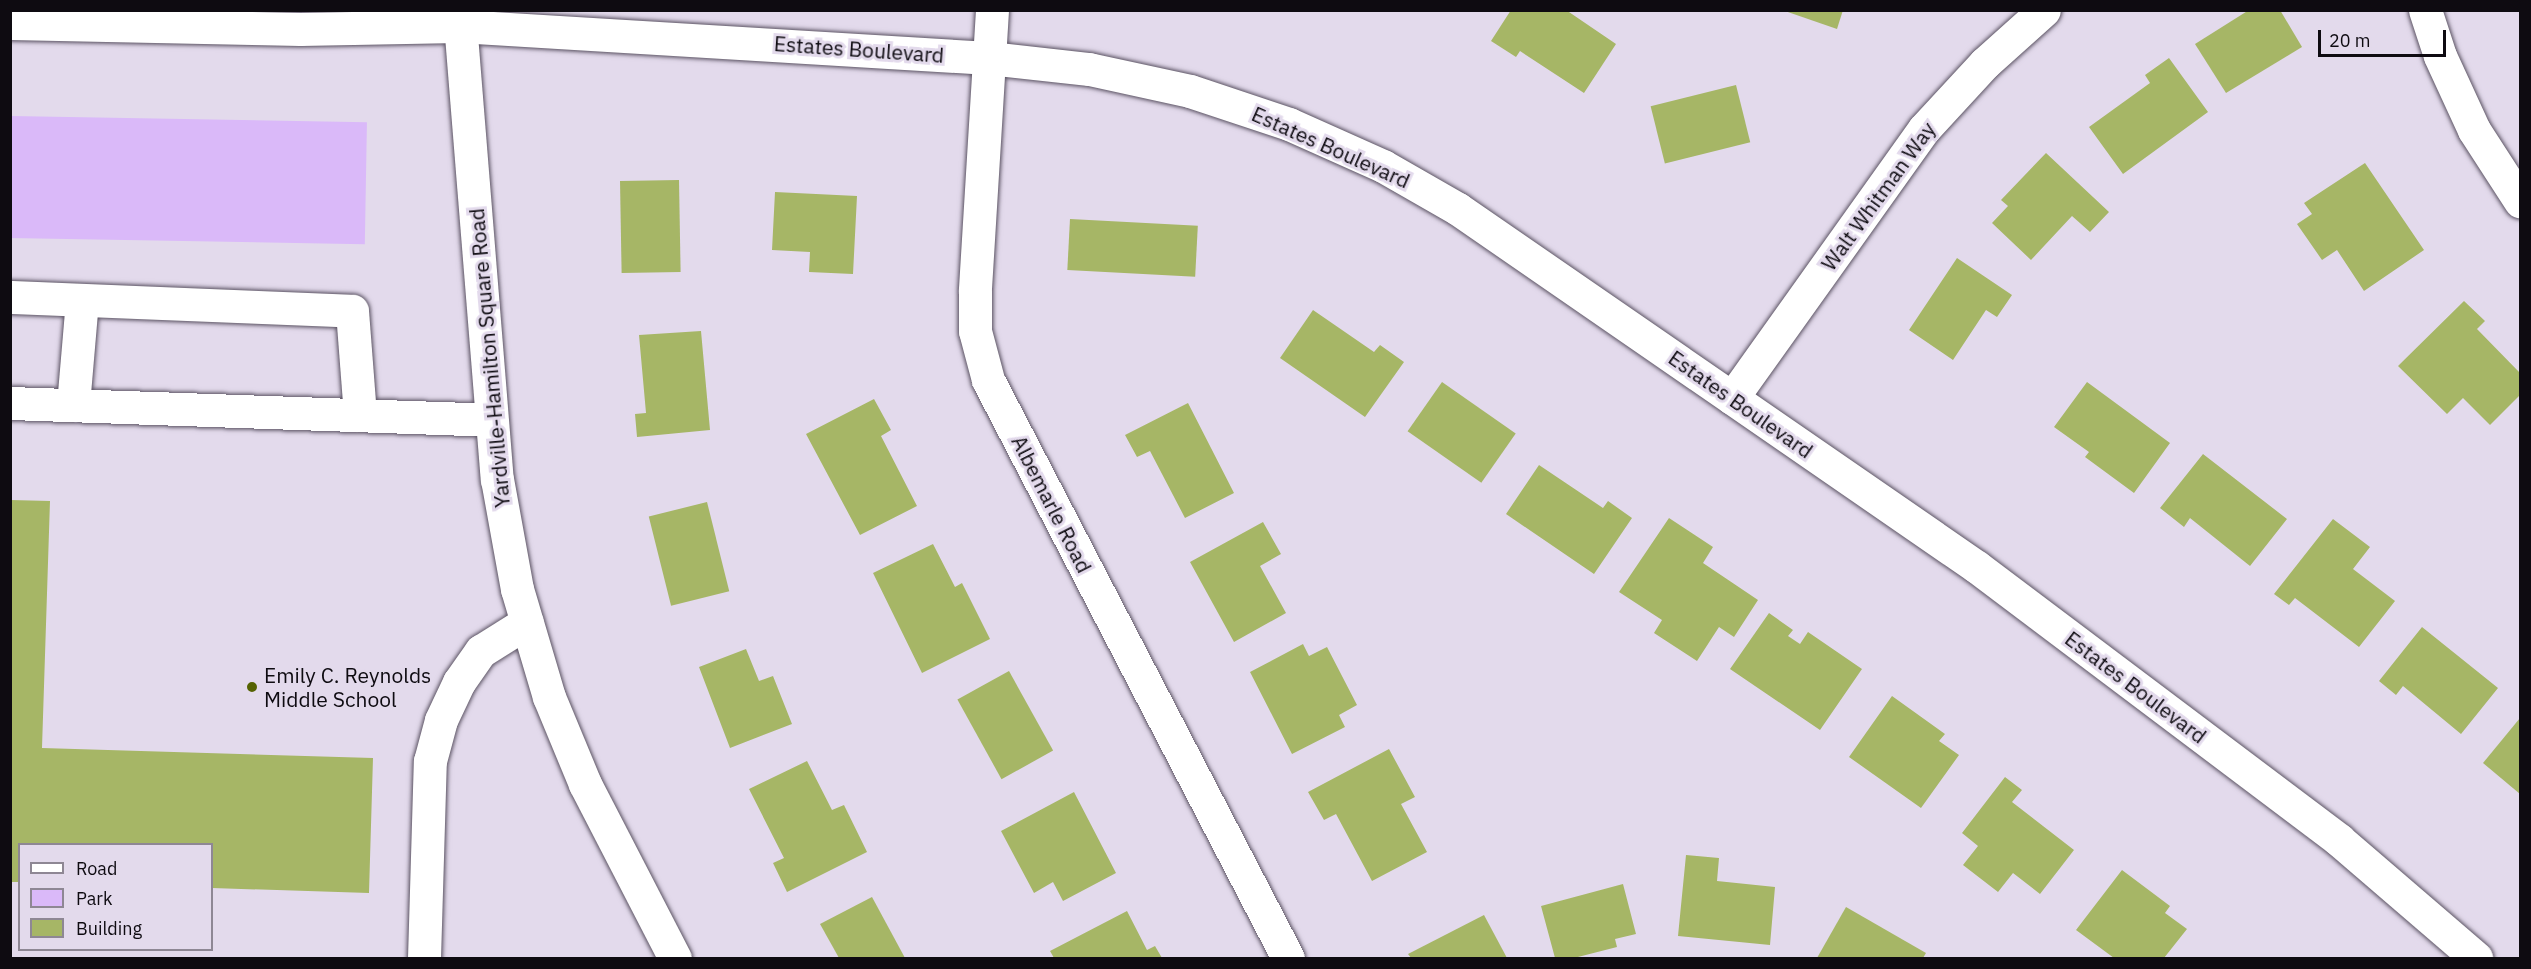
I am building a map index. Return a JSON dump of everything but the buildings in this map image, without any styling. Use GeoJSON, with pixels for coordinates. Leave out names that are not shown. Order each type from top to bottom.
{"type":"FeatureCollection","features":[{"type":"Feature","properties":{"kind":"street","name":"Albemarle Road"},"geometry":{"type":"LineString","coordinates":[[992,10],[975,291],[975,331],[988,380],[1288,958]]}},
{"type":"Feature","properties":{"kind":"street","name":"Walt Whitman Way"},"geometry":{"type":"LineString","coordinates":[[1732,398],[1924,129],[1985,63],[2044,10]]}},
{"type":"Feature","properties":{"kind":"street"},"geometry":{"type":"LineString","coordinates":[[2426,10],[2440,56],[2474,130],[2520,201]]}},
{"type":"Feature","properties":{"kind":"street","name":"Estates Boulevard"},"geometry":{"type":"LineString","coordinates":[[10,23],[300,29],[459,18],[989,58],[1089,69],[1190,91],[1289,124],[1383,166],[1458,209],[1977,567],[2339,840],[2476,958]]}},
{"type":"Feature","properties":{"kind":"street","name":"Yardville-Hamilton Square Road"},"geometry":{"type":"LineString","coordinates":[[459,18],[491,420],[497,479],[517,589],[549,697],[585,784],[675,958]]}},
{"type":"Feature","properties":{"kind":"street"},"geometry":{"type":"LineString","coordinates":[[10,297],[352,311],[360,415]]}},
{"type":"Feature","properties":{"kind":"street"},"geometry":{"type":"LineString","coordinates":[[73,405],[82,300]]}},
{"type":"Feature","properties":{"kind":"street"},"geometry":{"type":"LineString","coordinates":[[10,403],[491,420]]}},
{"type":"Feature","properties":{"kind":"street"},"geometry":{"type":"LineString","coordinates":[[424,958],[430,761],[441,720],[459,682],[481,651],[527,622]]}},
{"type":"Feature","properties":{"kind":"green space"},"geometry":{"type":"Polygon","coordinates":[[[11,116],[367,122],[365,244],[10,238],[11,116]]]}},
{"type":"Feature","properties":{"kind":"place","name":"Emily C. Reynolds Middle School"},"geometry":{"type":"Point","coordinates":[252,687]}}]}
